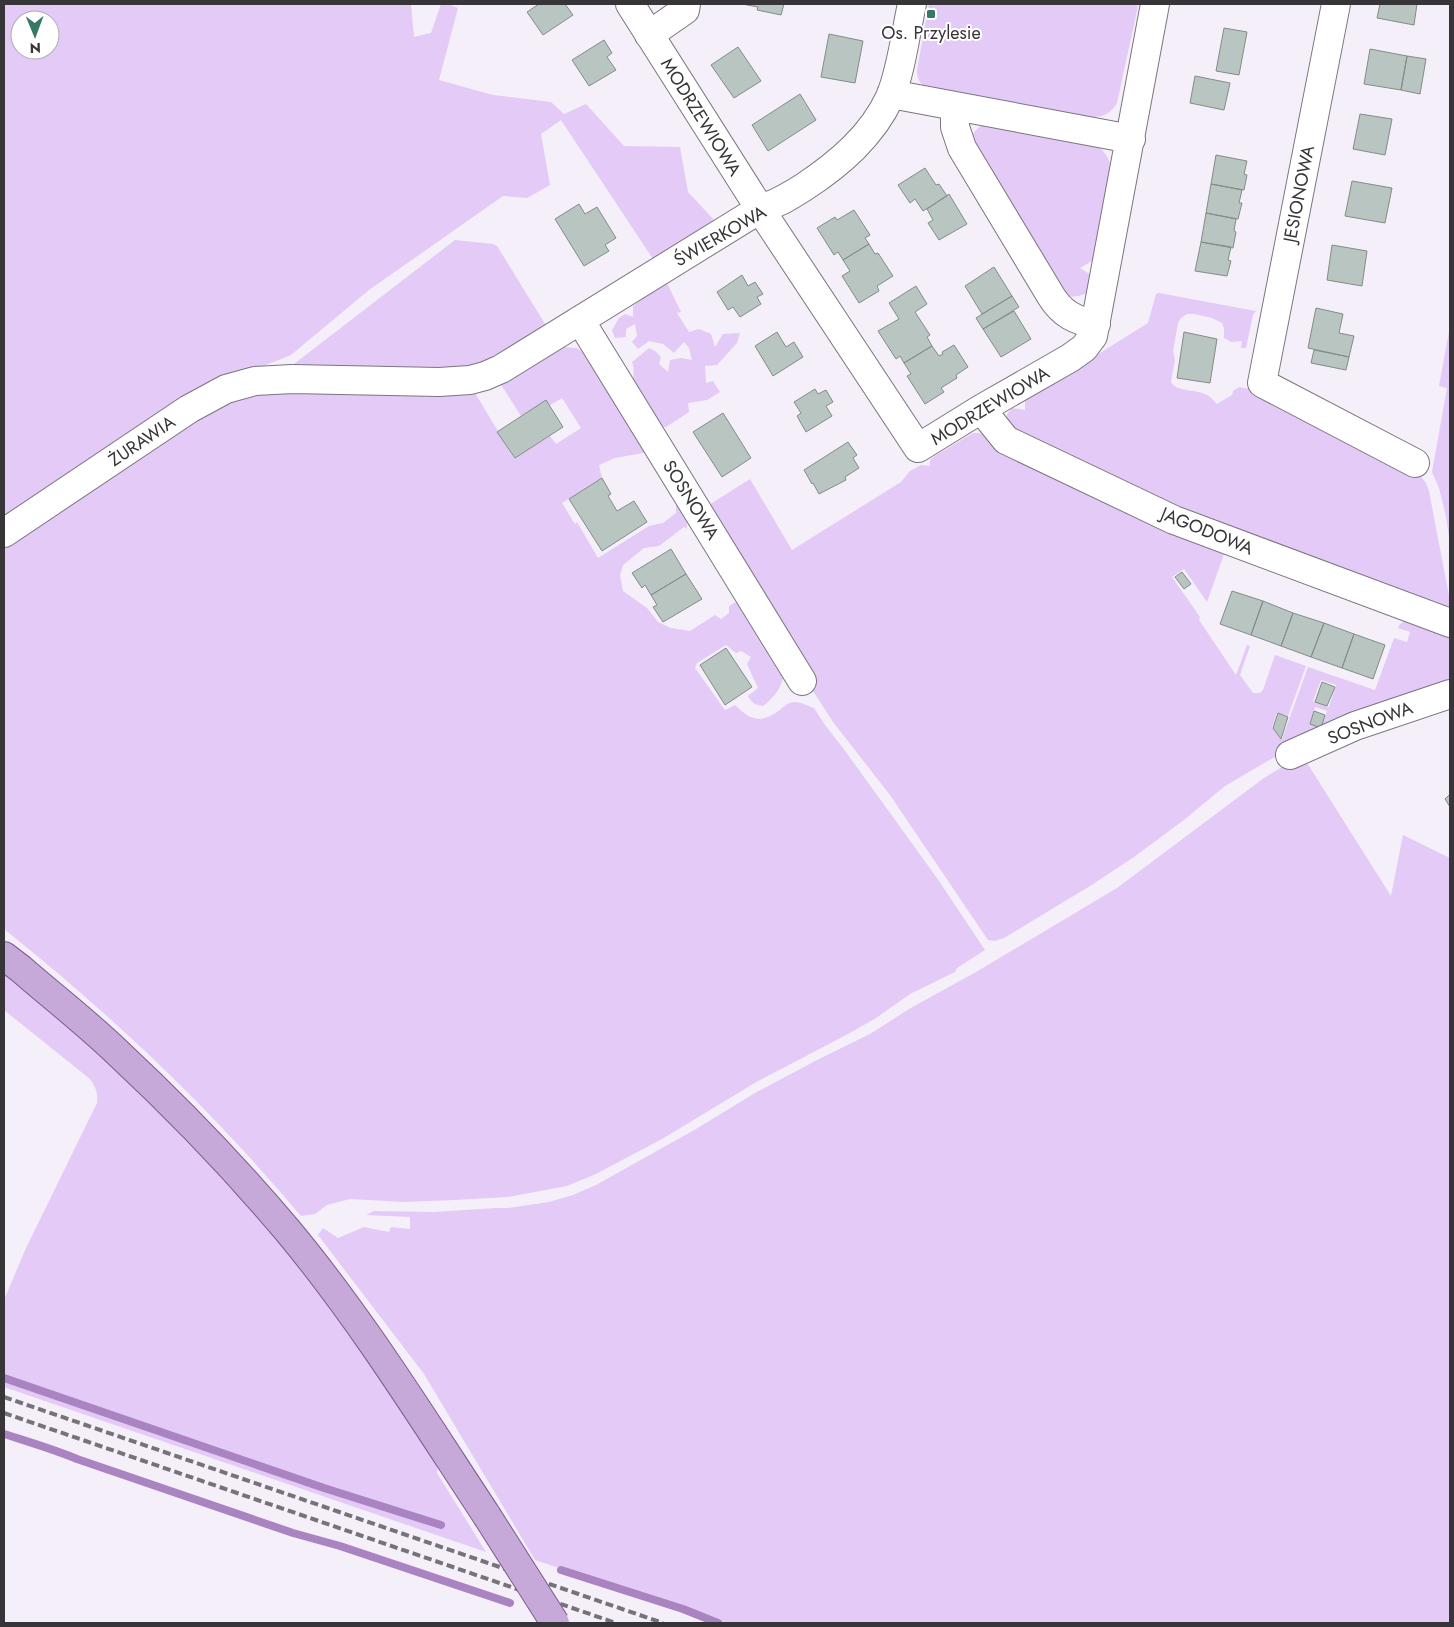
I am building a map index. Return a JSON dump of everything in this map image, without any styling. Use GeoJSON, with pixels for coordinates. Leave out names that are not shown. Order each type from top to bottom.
{"type":"FeatureCollection","features":[{"type":"Feature","properties":{"kind":"main road"},"geometry":{"type":"LineString","coordinates":[[4,956],[118,1052],[225,1159],[282,1224],[389,1365],[555,1623]]}},
{"type":"Feature","properties":{"kind":"street","name":"MODRZEWIOWA"},"geometry":{"type":"LineString","coordinates":[[630,4],[760,209],[918,448],[1080,352],[1091,340],[1096,324],[1155,4]]}},
{"type":"Feature","properties":{"kind":"street"},"geometry":{"type":"LineString","coordinates":[[649,35],[685,10],[686,4]]}},
{"type":"Feature","properties":{"kind":"street","name":"ŚWIERKOWA"},"geometry":{"type":"LineString","coordinates":[[440,382],[470,380],[486,376],[501,369],[760,209],[783,201],[842,160],[860,142],[878,117],[891,94],[897,75],[912,4]]}},
{"type":"Feature","properties":{"kind":"street","name":"JESIONOWA"},"geometry":{"type":"LineString","coordinates":[[1336,4],[1262,383],[1415,462]]}},
{"type":"Feature","properties":{"kind":"street"},"geometry":{"type":"LineString","coordinates":[[891,94],[1131,139]]}},
{"type":"Feature","properties":{"kind":"street"},"geometry":{"type":"LineString","coordinates":[[955,106],[955,127],[962,148],[1051,296],[1069,316],[1096,324]]}},
{"type":"Feature","properties":{"kind":"street","name":"SOSNOWA"},"geometry":{"type":"LineString","coordinates":[[580,320],[802,680]]}},
{"type":"Feature","properties":{"kind":"street","name":"ŻURAWIA"},"geometry":{"type":"LineString","coordinates":[[4,533],[189,409],[226,389],[256,381],[292,379],[440,382]]}},
{"type":"Feature","properties":{"kind":"street","name":"JAGODOWA"},"geometry":{"type":"LineString","coordinates":[[981,409],[1006,440],[1174,520],[1450,623]]}},
{"type":"Feature","properties":{"kind":"street","name":"SOSNOWA"},"geometry":{"type":"LineString","coordinates":[[1290,755],[1355,726],[1450,694]]}},
{"type":"Feature","properties":{"kind":"shaded area"},"geometry":{"type":"Polygon","coordinates":[[[4,4],[411,4],[414,37],[431,33],[441,4],[448,4],[458,8],[439,80],[493,95],[551,102],[564,114],[586,104],[624,146],[680,147],[688,192],[716,222],[653,259],[561,120],[541,134],[550,185],[527,198],[503,196],[369,290],[291,355],[191,395],[4,522],[4,4]]]}},
{"type":"Feature","properties":{"kind":"shaded area"},"geometry":{"type":"Polygon","coordinates":[[[929,4],[1135,4],[1138,6],[1117,103],[1107,114],[1093,117],[924,86],[918,79],[917,70],[929,4]]]}},
{"type":"Feature","properties":{"kind":"shaded area"},"geometry":{"type":"Polygon","coordinates":[[[982,125],[1096,145],[1107,156],[1112,171],[1097,258],[1080,268],[1094,277],[1090,290],[1085,294],[1068,297],[1061,292],[970,138],[982,125]]]}},
{"type":"Feature","properties":{"kind":"shaded area"},"geometry":{"type":"Polygon","coordinates":[[[455,240],[497,246],[547,327],[525,344],[478,365],[449,371],[384,372],[328,366],[290,367],[455,240]]]}},
{"type":"Feature","properties":{"kind":"shaded area"},"geometry":{"type":"Polygon","coordinates":[[[666,281],[681,312],[677,313],[689,332],[699,329],[711,334],[715,347],[723,334],[740,333],[737,343],[717,365],[705,366],[706,383],[713,381],[720,392],[707,400],[688,403],[689,412],[666,427],[658,426],[629,393],[634,374],[632,362],[649,348],[661,357],[659,364],[668,372],[670,360],[681,358],[692,360],[689,348],[684,342],[674,353],[663,344],[649,341],[638,349],[632,342],[637,336],[635,324],[626,329],[626,337],[615,338],[612,330],[619,318],[625,314],[633,317],[633,306],[666,281]]]}},
{"type":"Feature","properties":{"kind":"shaded area"},"geometry":{"type":"Polygon","coordinates":[[[1156,294],[1256,311],[1253,315],[1246,348],[1241,348],[1242,341],[1231,342],[1224,338],[1222,323],[1212,318],[1187,314],[1181,318],[1178,323],[1173,351],[1175,360],[1171,382],[1174,385],[1181,389],[1205,394],[1217,404],[1232,395],[1233,391],[1239,387],[1268,392],[1415,469],[1426,483],[1429,491],[1450,601],[1450,617],[1246,540],[1029,443],[1006,422],[1007,414],[1012,408],[1025,410],[1025,400],[1148,323],[1156,294]]]}},
{"type":"Feature","properties":{"kind":"shaded area"},"geometry":{"type":"Polygon","coordinates":[[[1450,326],[1450,543],[1439,488],[1432,472],[1447,388],[1439,386],[1450,326]]]}},
{"type":"Feature","properties":{"kind":"shaded area"},"geometry":{"type":"Polygon","coordinates":[[[563,347],[577,348],[589,357],[649,452],[615,458],[599,465],[602,478],[562,503],[575,524],[577,522],[598,558],[649,526],[663,523],[676,513],[676,503],[681,504],[687,518],[687,529],[684,527],[659,546],[644,548],[623,565],[620,575],[623,591],[647,608],[658,622],[671,628],[690,631],[715,615],[721,619],[729,613],[729,606],[741,599],[784,675],[771,700],[763,706],[752,702],[748,696],[758,688],[747,664],[751,657],[741,651],[736,653],[726,645],[697,663],[695,668],[725,710],[735,705],[750,717],[759,719],[771,716],[792,702],[814,708],[937,878],[985,950],[957,968],[955,972],[910,994],[876,1018],[848,1034],[758,1081],[662,1139],[596,1174],[567,1186],[508,1197],[405,1202],[350,1199],[327,1205],[315,1214],[301,1216],[232,1139],[160,1065],[83,995],[4,929],[4,547],[192,419],[216,406],[269,391],[453,395],[475,393],[514,458],[550,436],[556,444],[581,428],[562,398],[549,406],[545,401],[521,416],[500,383],[563,347]]]}},
{"type":"Feature","properties":{"kind":"shaded area"},"geometry":{"type":"Polygon","coordinates":[[[973,433],[988,436],[1140,516],[1224,554],[1207,602],[1184,569],[1172,577],[1200,617],[1199,620],[1236,675],[1247,645],[1250,646],[1240,675],[1253,693],[1260,693],[1263,690],[1275,655],[1306,666],[1288,716],[1277,713],[1272,727],[1281,739],[1308,667],[1375,690],[1394,638],[1407,642],[1410,632],[1398,628],[1407,619],[1450,633],[1450,685],[1278,755],[1225,786],[1184,820],[1134,857],[1090,886],[1004,938],[994,941],[988,940],[890,795],[833,722],[806,680],[709,505],[750,479],[792,550],[901,482],[910,471],[921,465],[930,466],[930,460],[973,433]],[[1321,680],[1313,701],[1329,707],[1336,685],[1321,680]],[[1315,707],[1310,724],[1321,728],[1327,711],[1315,707]]]}},
{"type":"Feature","properties":{"kind":"shaded area"},"geometry":{"type":"Polygon","coordinates":[[[1302,755],[1391,896],[1403,835],[1450,858],[1450,1623],[718,1623],[683,1609],[535,1560],[424,1374],[318,1235],[323,1228],[338,1238],[364,1227],[389,1232],[391,1227],[410,1229],[410,1217],[366,1215],[374,1211],[434,1212],[508,1208],[549,1202],[573,1195],[596,1185],[696,1129],[755,1093],[870,1034],[909,1009],[976,972],[1117,888],[1264,778],[1302,755]]]}},
{"type":"Feature","properties":{"kind":"shaded area"},"geometry":{"type":"Polygon","coordinates":[[[4,973],[104,1054],[215,1164],[337,1309],[438,1460],[437,1473],[486,1552],[4,1387],[4,1300],[26,1248],[97,1103],[97,1099],[96,1090],[90,1079],[4,1010],[4,973]]]}},
{"type":"Feature","properties":{"kind":"building"},"geometry":{"type":"Polygon","coordinates":[[[539,4],[565,4],[573,15],[543,35],[527,12],[539,4]]]}},
{"type":"Feature","properties":{"kind":"building"},"geometry":{"type":"Polygon","coordinates":[[[742,4],[784,4],[781,15],[757,10],[758,7],[742,4]]]}},
{"type":"Feature","properties":{"kind":"building"},"geometry":{"type":"Polygon","coordinates":[[[1380,4],[1417,4],[1414,25],[1377,18],[1380,4]]]}},
{"type":"Feature","properties":{"kind":"building"},"geometry":{"type":"Polygon","coordinates":[[[1224,28],[1247,32],[1239,75],[1216,71],[1224,28]]]}},
{"type":"Feature","properties":{"kind":"building"},"geometry":{"type":"Polygon","coordinates":[[[829,34],[863,41],[855,83],[821,77],[829,34]]]}},
{"type":"Feature","properties":{"kind":"building"},"geometry":{"type":"Polygon","coordinates":[[[604,40],[612,53],[607,57],[616,70],[589,86],[572,60],[604,40]]]}},
{"type":"Feature","properties":{"kind":"building"},"geometry":{"type":"Polygon","coordinates":[[[738,47],[761,81],[734,98],[711,65],[738,47]]]}},
{"type":"Feature","properties":{"kind":"building"},"geometry":{"type":"Polygon","coordinates":[[[1370,49],[1407,56],[1401,90],[1364,84],[1370,49]]]}},
{"type":"Feature","properties":{"kind":"building"},"geometry":{"type":"Polygon","coordinates":[[[1407,56],[1426,59],[1420,94],[1401,90],[1407,56]]]}},
{"type":"Feature","properties":{"kind":"building"},"geometry":{"type":"Polygon","coordinates":[[[1195,76],[1230,83],[1224,110],[1190,103],[1195,76]]]}},
{"type":"Feature","properties":{"kind":"building"},"geometry":{"type":"Polygon","coordinates":[[[800,94],[816,120],[768,151],[752,125],[800,94]]]}},
{"type":"Feature","properties":{"kind":"building"},"geometry":{"type":"Polygon","coordinates":[[[1360,114],[1392,119],[1385,155],[1353,149],[1360,114]]]}},
{"type":"Feature","properties":{"kind":"building"},"geometry":{"type":"Polygon","coordinates":[[[1216,155],[1247,161],[1244,174],[1247,175],[1244,190],[1211,184],[1216,155]]]}},
{"type":"Feature","properties":{"kind":"building"},"geometry":{"type":"Polygon","coordinates":[[[925,168],[936,185],[939,184],[947,196],[923,211],[915,199],[910,203],[898,185],[925,168]]]}},
{"type":"Feature","properties":{"kind":"building"},"geometry":{"type":"Polygon","coordinates":[[[1352,181],[1392,188],[1385,223],[1345,216],[1352,181]]]}},
{"type":"Feature","properties":{"kind":"building"},"geometry":{"type":"Polygon","coordinates":[[[1211,184],[1242,190],[1239,203],[1242,203],[1238,219],[1206,213],[1211,184]]]}},
{"type":"Feature","properties":{"kind":"building"},"geometry":{"type":"Polygon","coordinates":[[[949,194],[967,224],[939,240],[928,223],[933,220],[927,209],[949,194]]]}},
{"type":"Feature","properties":{"kind":"building"},"geometry":{"type":"Polygon","coordinates":[[[579,204],[585,214],[597,207],[616,238],[605,245],[609,251],[584,266],[555,219],[579,204]]]}},
{"type":"Feature","properties":{"kind":"building"},"geometry":{"type":"Polygon","coordinates":[[[854,210],[870,235],[865,238],[869,244],[843,260],[838,252],[834,255],[817,228],[835,217],[837,220],[854,210]]]}},
{"type":"Feature","properties":{"kind":"building"},"geometry":{"type":"Polygon","coordinates":[[[1206,213],[1236,219],[1233,248],[1201,242],[1206,213]]]}},
{"type":"Feature","properties":{"kind":"building"},"geometry":{"type":"Polygon","coordinates":[[[1201,242],[1231,247],[1228,260],[1231,261],[1227,276],[1195,271],[1201,242]]]}},
{"type":"Feature","properties":{"kind":"building"},"geometry":{"type":"Polygon","coordinates":[[[869,244],[875,254],[878,253],[893,276],[877,286],[879,291],[859,303],[842,276],[850,271],[843,260],[869,244]]]}},
{"type":"Feature","properties":{"kind":"building"},"geometry":{"type":"Polygon","coordinates":[[[1332,245],[1367,251],[1362,286],[1327,280],[1332,245]]]}},
{"type":"Feature","properties":{"kind":"building"},"geometry":{"type":"Polygon","coordinates":[[[994,267],[1012,296],[982,314],[965,286],[994,267]]]}},
{"type":"Feature","properties":{"kind":"building"},"geometry":{"type":"Polygon","coordinates":[[[742,275],[748,286],[755,282],[763,294],[757,297],[761,304],[740,317],[733,307],[728,310],[717,292],[742,275]]]}},
{"type":"Feature","properties":{"kind":"building"},"geometry":{"type":"Polygon","coordinates":[[[916,286],[927,304],[915,312],[930,335],[927,337],[932,346],[904,363],[900,356],[896,359],[878,331],[899,319],[889,303],[916,286]]]}},
{"type":"Feature","properties":{"kind":"building"},"geometry":{"type":"Polygon","coordinates":[[[1012,296],[1019,307],[983,329],[976,318],[1012,296]]]}},
{"type":"Feature","properties":{"kind":"building"},"geometry":{"type":"Polygon","coordinates":[[[1316,308],[1343,314],[1339,333],[1354,336],[1349,357],[1308,348],[1316,308]]]}},
{"type":"Feature","properties":{"kind":"building"},"geometry":{"type":"Polygon","coordinates":[[[1014,311],[1031,339],[1001,357],[983,329],[1014,311]]]}},
{"type":"Feature","properties":{"kind":"building"},"geometry":{"type":"Polygon","coordinates":[[[777,332],[786,347],[794,342],[803,357],[773,376],[755,346],[777,332]]]}},
{"type":"Feature","properties":{"kind":"building"},"geometry":{"type":"Polygon","coordinates":[[[1184,332],[1217,339],[1210,383],[1177,378],[1184,332]]]}},
{"type":"Feature","properties":{"kind":"building"},"geometry":{"type":"Polygon","coordinates":[[[954,345],[968,367],[956,375],[957,378],[941,388],[944,392],[925,404],[907,376],[911,374],[904,363],[932,346],[939,356],[954,345]]]}},
{"type":"Feature","properties":{"kind":"building"},"geometry":{"type":"Polygon","coordinates":[[[1314,350],[1349,357],[1346,370],[1311,363],[1314,350]]]}},
{"type":"Feature","properties":{"kind":"building"},"geometry":{"type":"Polygon","coordinates":[[[815,389],[818,394],[826,390],[833,402],[826,406],[832,416],[806,432],[797,416],[801,413],[794,402],[815,389]]]}},
{"type":"Feature","properties":{"kind":"building"},"geometry":{"type":"Polygon","coordinates":[[[546,400],[563,427],[515,458],[497,432],[546,400]]]}},
{"type":"Feature","properties":{"kind":"building"},"geometry":{"type":"Polygon","coordinates":[[[723,413],[751,458],[722,477],[693,432],[723,413]]]}},
{"type":"Feature","properties":{"kind":"building"},"geometry":{"type":"Polygon","coordinates":[[[848,442],[857,455],[853,458],[859,468],[845,477],[846,480],[819,494],[804,470],[848,442]]]}},
{"type":"Feature","properties":{"kind":"building"},"geometry":{"type":"Polygon","coordinates":[[[602,478],[611,494],[608,496],[617,511],[634,501],[647,522],[602,551],[569,499],[602,478]]]}},
{"type":"Feature","properties":{"kind":"building"},"geometry":{"type":"Polygon","coordinates":[[[671,549],[686,574],[651,595],[645,585],[642,588],[632,573],[671,549]]]}},
{"type":"Feature","properties":{"kind":"building"},"geometry":{"type":"Polygon","coordinates":[[[1182,572],[1191,584],[1184,589],[1175,577],[1182,572]]]}},
{"type":"Feature","properties":{"kind":"building"},"geometry":{"type":"Polygon","coordinates":[[[686,574],[702,599],[663,622],[653,607],[657,605],[651,595],[686,574]]]}},
{"type":"Feature","properties":{"kind":"building"},"geometry":{"type":"Polygon","coordinates":[[[1232,591],[1263,601],[1251,635],[1220,624],[1232,591]]]}},
{"type":"Feature","properties":{"kind":"building"},"geometry":{"type":"Polygon","coordinates":[[[1263,601],[1293,613],[1281,646],[1251,635],[1263,601]]]}},
{"type":"Feature","properties":{"kind":"building"},"geometry":{"type":"Polygon","coordinates":[[[1293,613],[1324,623],[1311,657],[1281,646],[1293,613]]]}},
{"type":"Feature","properties":{"kind":"building"},"geometry":{"type":"Polygon","coordinates":[[[1324,623],[1354,634],[1342,668],[1311,657],[1324,623]]]}},
{"type":"Feature","properties":{"kind":"building"},"geometry":{"type":"Polygon","coordinates":[[[1354,634],[1385,645],[1373,679],[1342,668],[1354,634]]]}},
{"type":"Feature","properties":{"kind":"building"},"geometry":{"type":"Polygon","coordinates":[[[726,648],[752,687],[725,705],[700,665],[726,648]]]}},
{"type":"Feature","properties":{"kind":"building"},"geometry":{"type":"Polygon","coordinates":[[[1322,682],[1335,687],[1327,706],[1315,702],[1322,682]]]}},
{"type":"Feature","properties":{"kind":"building"},"geometry":{"type":"Polygon","coordinates":[[[1314,711],[1325,715],[1321,728],[1310,724],[1314,711]]]}},
{"type":"Feature","properties":{"kind":"building"},"geometry":{"type":"Polygon","coordinates":[[[1278,713],[1288,717],[1281,739],[1273,728],[1278,713]]]}},
{"type":"Feature","properties":{"kind":"building"},"geometry":{"type":"Polygon","coordinates":[[[1450,794],[1450,807],[1445,799],[1450,794]]]}},
{"type":"Feature","properties":{"kind":"waterway"},"geometry":{"type":"LineString","coordinates":[[4,1378],[324,1488],[441,1525]]}},
{"type":"Feature","properties":{"kind":"waterway"},"geometry":{"type":"LineString","coordinates":[[4,1434],[293,1533],[340,1546],[510,1603]]}},
{"type":"Feature","properties":{"kind":"waterway"},"geometry":{"type":"LineString","coordinates":[[561,1570],[683,1609],[718,1623]]}},
{"type":"Feature","properties":{"kind":"railway"},"geometry":{"type":"LineString","coordinates":[[4,1397],[663,1623]]}},
{"type":"Feature","properties":{"kind":"railway"},"geometry":{"type":"LineString","coordinates":[[4,1413],[616,1623]]}},
{"type":"Feature","properties":{"kind":"place","name":"Os. Przylesie"},"geometry":{"type":"Point","coordinates":[931,14]}}]}
